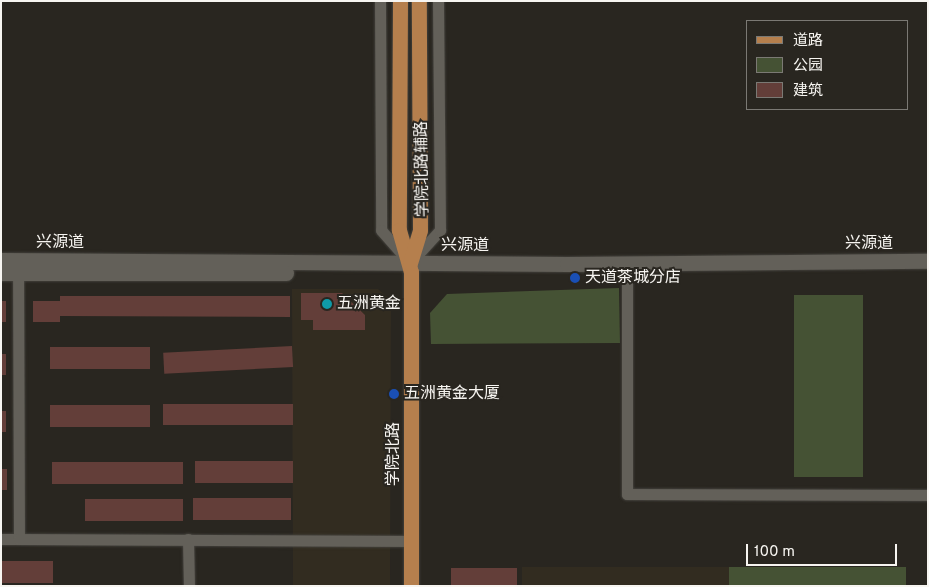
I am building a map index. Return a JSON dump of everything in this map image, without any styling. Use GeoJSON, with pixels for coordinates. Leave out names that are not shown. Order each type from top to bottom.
{"type":"FeatureCollection","features":[{"type":"Feature","properties":{"kind":"main road","name":"学院北路"},"geometry":{"type":"LineString","coordinates":[[400,1],[399,230],[411,268]]}},
{"type":"Feature","properties":{"kind":"main road","name":"学院北路"},"geometry":{"type":"LineString","coordinates":[[411,586],[411,268],[420,230],[420,1]]}},
{"type":"Feature","properties":{"kind":"main road","name":"兴源道"},"geometry":{"type":"LineString","coordinates":[[1,260],[18,267]]}},
{"type":"Feature","properties":{"kind":"main road","name":"兴源道"},"geometry":{"type":"LineString","coordinates":[[627,268],[928,261]]}},
{"type":"Feature","properties":{"kind":"main road","name":"兴源道"},"geometry":{"type":"LineString","coordinates":[[1,273],[18,267],[627,268],[928,271]]}},
{"type":"Feature","properties":{"kind":"street"},"geometry":{"type":"LineString","coordinates":[[380,1],[382,230],[411,268]]}},
{"type":"Feature","properties":{"kind":"street","name":"学院北路辅路"},"geometry":{"type":"LineString","coordinates":[[411,268],[440,230],[438,1]]}},
{"type":"Feature","properties":{"kind":"street"},"geometry":{"type":"LineString","coordinates":[[380,74],[400,76]]}},
{"type":"Feature","properties":{"kind":"street"},"geometry":{"type":"LineString","coordinates":[[420,77],[438,78]]}},
{"type":"Feature","properties":{"kind":"street"},"geometry":{"type":"LineString","coordinates":[[18,267],[19,539]]}},
{"type":"Feature","properties":{"kind":"street"},"geometry":{"type":"LineString","coordinates":[[627,268],[627,494],[928,495]]}},
{"type":"Feature","properties":{"kind":"street"},"geometry":{"type":"LineString","coordinates":[[1,539],[411,541]]}},
{"type":"Feature","properties":{"kind":"street"},"geometry":{"type":"LineString","coordinates":[[188,539],[189,586]]}},
{"type":"Feature","properties":{"kind":"shaded area"},"geometry":{"type":"Polygon","coordinates":[[[292,289],[378,289],[391,300],[390,586],[293,586],[292,289]]]}},
{"type":"Feature","properties":{"kind":"shaded area"},"geometry":{"type":"Polygon","coordinates":[[[522,567],[906,567],[906,586],[522,586],[522,567]]]}},
{"type":"Feature","properties":{"kind":"green space"},"geometry":{"type":"Polygon","coordinates":[[[619,288],[620,343],[431,344],[430,313],[447,294],[619,288]]]}},
{"type":"Feature","properties":{"kind":"green space"},"geometry":{"type":"Polygon","coordinates":[[[794,295],[863,295],[863,477],[794,477],[794,295]]]}},
{"type":"Feature","properties":{"kind":"green space"},"geometry":{"type":"Polygon","coordinates":[[[729,567],[906,567],[906,586],[729,586],[729,567]]]}},
{"type":"Feature","properties":{"kind":"building","name":"五洲黄金"},"geometry":{"type":"Polygon","coordinates":[[[301,293],[342,293],[365,315],[365,330],[313,330],[313,320],[301,320],[301,293]]]}},
{"type":"Feature","properties":{"kind":"building"},"geometry":{"type":"Polygon","coordinates":[[[60,296],[290,296],[290,317],[60,316],[60,322],[33,322],[33,301],[60,301],[60,296]]]}},
{"type":"Feature","properties":{"kind":"building"},"geometry":{"type":"Polygon","coordinates":[[[1,301],[6,301],[6,322],[1,322],[1,301]]]}},
{"type":"Feature","properties":{"kind":"building"},"geometry":{"type":"Polygon","coordinates":[[[292,346],[293,367],[164,374],[163,353],[292,346]]]}},
{"type":"Feature","properties":{"kind":"building"},"geometry":{"type":"Polygon","coordinates":[[[50,347],[150,347],[150,369],[50,369],[50,347]]]}},
{"type":"Feature","properties":{"kind":"building"},"geometry":{"type":"Polygon","coordinates":[[[1,354],[6,354],[6,375],[1,375],[1,354]]]}},
{"type":"Feature","properties":{"kind":"building"},"geometry":{"type":"Polygon","coordinates":[[[163,404],[293,404],[293,425],[163,425],[163,404]]]}},
{"type":"Feature","properties":{"kind":"building"},"geometry":{"type":"Polygon","coordinates":[[[50,405],[150,405],[150,427],[50,427],[50,405]]]}},
{"type":"Feature","properties":{"kind":"building"},"geometry":{"type":"Polygon","coordinates":[[[1,411],[6,411],[6,432],[1,432],[1,411]]]}},
{"type":"Feature","properties":{"kind":"building"},"geometry":{"type":"Polygon","coordinates":[[[195,461],[293,461],[293,483],[195,483],[195,461]]]}},
{"type":"Feature","properties":{"kind":"building"},"geometry":{"type":"Polygon","coordinates":[[[52,462],[183,462],[183,484],[52,484],[52,462]]]}},
{"type":"Feature","properties":{"kind":"building"},"geometry":{"type":"Polygon","coordinates":[[[1,469],[7,469],[7,490],[1,490],[1,469]]]}},
{"type":"Feature","properties":{"kind":"building"},"geometry":{"type":"Polygon","coordinates":[[[193,498],[291,498],[291,520],[193,520],[193,498]]]}},
{"type":"Feature","properties":{"kind":"building"},"geometry":{"type":"Polygon","coordinates":[[[85,499],[183,499],[183,521],[85,521],[85,499]]]}},
{"type":"Feature","properties":{"kind":"building"},"geometry":{"type":"Polygon","coordinates":[[[1,561],[53,561],[53,583],[1,583],[1,561]]]}},
{"type":"Feature","properties":{"kind":"building"},"geometry":{"type":"Polygon","coordinates":[[[451,568],[517,568],[517,586],[451,586],[451,568]]]}},
{"type":"Feature","properties":{"kind":"place","name":"天道茶城分店"},"geometry":{"type":"Point","coordinates":[575,278]}},
{"type":"Feature","properties":{"kind":"place","name":"五洲黄金"},"geometry":{"type":"Point","coordinates":[327,304]}},
{"type":"Feature","properties":{"kind":"place","name":"五洲黄金大厦"},"geometry":{"type":"Point","coordinates":[394,394]}}]}
